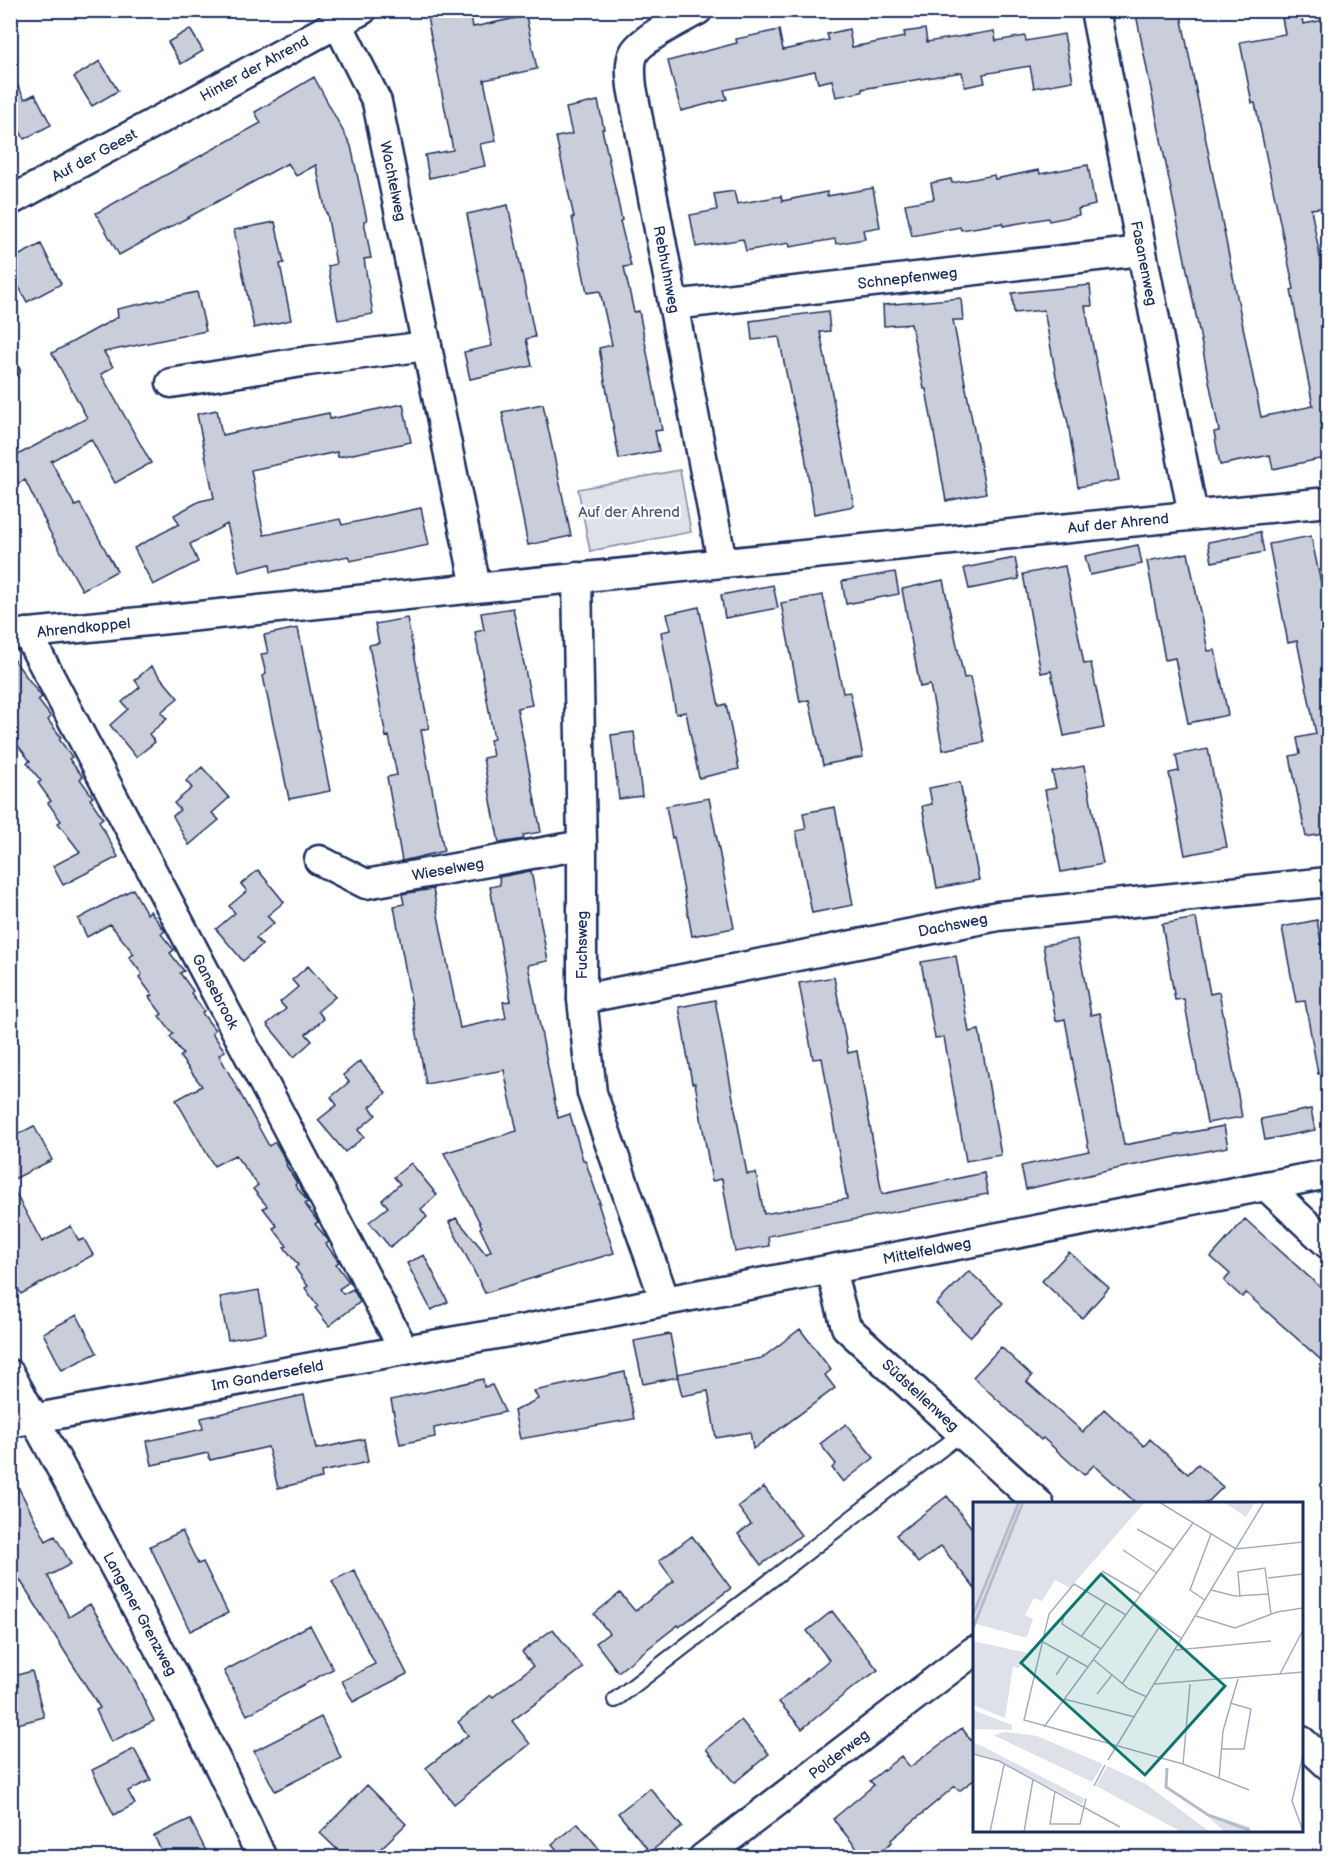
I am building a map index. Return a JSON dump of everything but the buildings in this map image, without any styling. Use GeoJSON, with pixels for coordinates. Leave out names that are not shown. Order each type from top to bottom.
{"type":"FeatureCollection","features":[{"type":"Feature","properties":{"kind":"street","name":"Rebhuhnweg"},"geometry":{"type":"LineString","coordinates":[[698,10],[654,35],[635,51],[632,61],[632,87],[722,562]]}},
{"type":"Feature","properties":{"kind":"street","name":"Fasanenweg"},"geometry":{"type":"LineString","coordinates":[[1095,10],[1193,515]]}},
{"type":"Feature","properties":{"kind":"street","name":"Hinter der Ahrend"},"geometry":{"type":"LineString","coordinates":[[178,109],[350,17]]}},
{"type":"Feature","properties":{"kind":"street","name":"Wachtelweg"},"geometry":{"type":"LineString","coordinates":[[350,17],[377,102],[476,587]]}},
{"type":"Feature","properties":{"kind":"street","name":"Auf der Geest"},"geometry":{"type":"LineString","coordinates":[[10,201],[178,109]]}},
{"type":"Feature","properties":{"kind":"street","name":"Schnepfenweg"},"geometry":{"type":"LineString","coordinates":[[673,305],[1142,251]]}},
{"type":"Feature","properties":{"kind":"street"},"geometry":{"type":"LineString","coordinates":[[171,383],[308,361],[427,346]]}},
{"type":"Feature","properties":{"kind":"street","name":"Auf der Ahrend"},"geometry":{"type":"LineString","coordinates":[[157,620],[1329,501]]}},
{"type":"Feature","properties":{"kind":"street","name":"Fuchsweg"},"geometry":{"type":"LineString","coordinates":[[577,577],[582,845],[582,999],[592,1093],[664,1301]]}},
{"type":"Feature","properties":{"kind":"street","name":"Ahrendkoppel"},"geometry":{"type":"LineString","coordinates":[[19,634],[157,620]]}},
{"type":"Feature","properties":{"kind":"street","name":"Gansebrook"},"geometry":{"type":"LineString","coordinates":[[19,634],[404,1350]]}},
{"type":"Feature","properties":{"kind":"street","name":"Wieselweg"},"geometry":{"type":"LineString","coordinates":[[319,860],[366,884],[582,845]]}},
{"type":"Feature","properties":{"kind":"street","name":"Dachsweg"},"geometry":{"type":"LineString","coordinates":[[582,999],[998,915],[1329,882]]}},
{"type":"Feature","properties":{"kind":"street","name":"Mittelfeldweg"},"geometry":{"type":"LineString","coordinates":[[526,1329],[1329,1174]]}},
{"type":"Feature","properties":{"kind":"street"},"geometry":{"type":"LineString","coordinates":[[1266,1186],[1329,1244]]}},
{"type":"Feature","properties":{"kind":"street","name":"Südstellenweg"},"geometry":{"type":"LineString","coordinates":[[831,1270],[846,1327],[1038,1502]]}},
{"type":"Feature","properties":{"kind":"street","name":"Im Gandersefeld"},"geometry":{"type":"LineString","coordinates":[[22,1421],[526,1329]]}},
{"type":"Feature","properties":{"kind":"street","name":"Langener Grenzweg"},"geometry":{"type":"LineString","coordinates":[[10,1374],[22,1421],[172,1673],[262,1857]]}},
{"type":"Feature","properties":{"kind":"street","name":"Polderweg"},"geometry":{"type":"LineString","coordinates":[[703,1857],[973,1653]]}},
{"type":"Feature","properties":{"kind":"street"},"geometry":{"type":"LineString","coordinates":[[1303,1742],[1329,1765]]}},
{"type":"Feature","properties":{"kind":"lane"},"geometry":{"type":"LineString","coordinates":[[615,1700],[962,1433]]}},
{"type":"Feature","properties":{"kind":"green space","name":"Auf der Ahrend"},"geometry":{"type":"Polygon","coordinates":[[[680,470],[691,532],[590,551],[578,489],[680,470]]]}}]}
